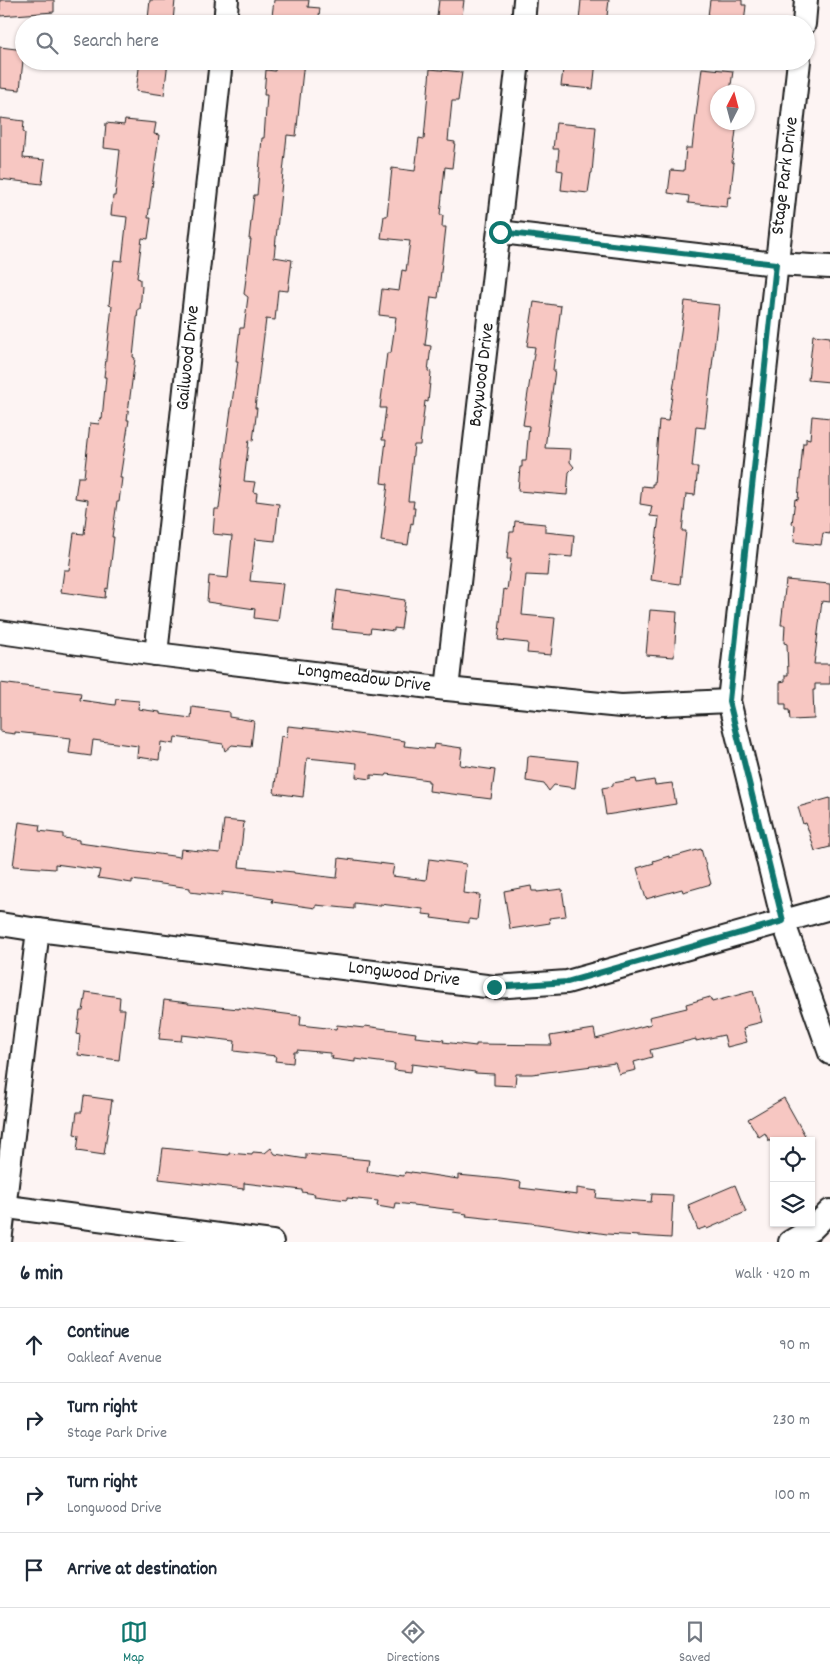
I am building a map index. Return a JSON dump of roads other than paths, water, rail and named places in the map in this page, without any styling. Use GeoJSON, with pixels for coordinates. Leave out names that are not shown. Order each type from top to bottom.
{"type":"FeatureCollection","features":[{"type":"Feature","properties":{"kind":"street"},"geometry":{"type":"LineString","coordinates":[[226,15],[228,0]]}},
{"type":"Feature","properties":{"kind":"street"},"geometry":{"type":"LineString","coordinates":[[523,15],[525,0]]}},
{"type":"Feature","properties":{"kind":"street"},"geometry":{"type":"LineString","coordinates":[[805,15],[806,0]]}},
{"type":"Feature","properties":{"kind":"street","name":"Gailwood Drive"},"geometry":{"type":"LineString","coordinates":[[156,654],[220,70]]}},
{"type":"Feature","properties":{"kind":"street","name":"Baywood Drive"},"geometry":{"type":"LineString","coordinates":[[447,689],[517,70]]}},
{"type":"Feature","properties":{"kind":"street","name":"Stage Park Drive"},"geometry":{"type":"LineString","coordinates":[[798,70],[729,701],[783,921],[830,1053]]}},
{"type":"Feature","properties":{"kind":"street"},"geometry":{"type":"LineString","coordinates":[[500,232],[776,264],[830,267]]}},
{"type":"Feature","properties":{"kind":"street","name":"Longmeadow Drive"},"geometry":{"type":"LineString","coordinates":[[0,632],[156,654],[447,689],[621,706],[729,701]]}},
{"type":"Feature","properties":{"kind":"street","name":"Longwood Drive"},"geometry":{"type":"LineString","coordinates":[[0,924],[494,987],[567,982],[830,908]]}},
{"type":"Feature","properties":{"kind":"street"},"geometry":{"type":"LineString","coordinates":[[0,1242],[2,1206],[38,930]]}},
{"type":"Feature","properties":{"kind":"street"},"geometry":{"type":"LineString","coordinates":[[2,1206],[272,1242]]}},
{"type":"Feature","properties":{"kind":"street"},"geometry":{"type":"LineString","coordinates":[[790,1242],[812,1229],[830,1210]]}}]}
